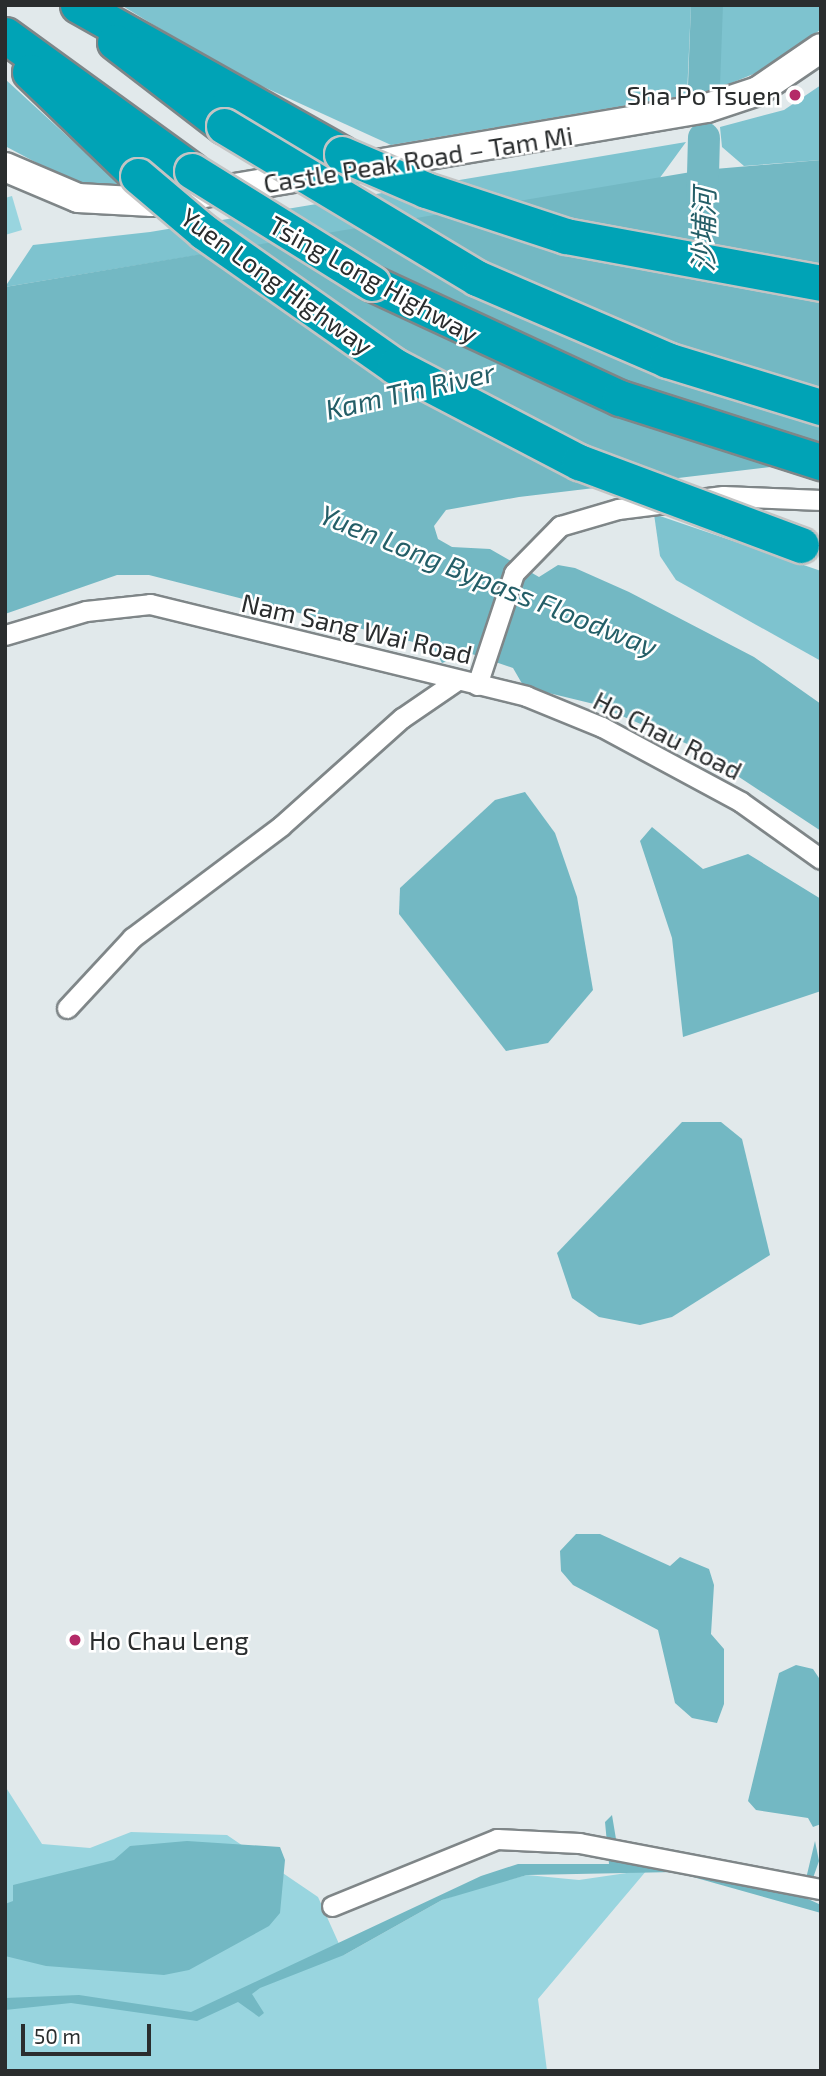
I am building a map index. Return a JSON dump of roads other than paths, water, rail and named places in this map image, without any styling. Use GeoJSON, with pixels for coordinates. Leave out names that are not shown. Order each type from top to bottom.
{"type":"FeatureCollection","features":[{"type":"Feature","properties":{"kind":"highway","name":"Tsing Long Highway"},"geometry":{"type":"LineString","coordinates":[[72,5],[477,278],[667,360],[821,407]]}},
{"type":"Feature","properties":{"kind":"highway"},"geometry":{"type":"LineString","coordinates":[[78,5],[196,91],[471,207],[611,248],[821,283]]}},
{"type":"Feature","properties":{"kind":"highway","name":"Tsing Long Highway"},"geometry":{"type":"LineString","coordinates":[[5,34],[149,140],[321,254],[491,343],[620,398],[821,462]]}},
{"type":"Feature","properties":{"kind":"highway","name":"Yuen Long Highway"},"geometry":{"type":"LineString","coordinates":[[5,47],[138,176],[237,257],[395,366],[579,462],[811,548]]}},
{"type":"Feature","properties":{"kind":"main road","name":"Castle Peak Road – Tam Mi"},"geometry":{"type":"LineString","coordinates":[[5,167],[78,198],[152,202],[673,116],[758,90],[821,48]]}},
{"type":"Feature","properties":{"kind":"street","name":"Nam Sang Wai Road"},"geometry":{"type":"LineString","coordinates":[[5,635],[86,611],[150,604],[457,681],[480,678],[508,585],[550,533],[618,509],[741,495],[817,500]]}},
{"type":"Feature","properties":{"kind":"street","name":"Ho Chau Road"},"geometry":{"type":"LineString","coordinates":[[480,678],[602,727],[741,802],[821,859]]}},
{"type":"Feature","properties":{"kind":"street"},"geometry":{"type":"LineString","coordinates":[[67,1008],[132,938],[281,826],[402,718],[457,681]]}},
{"type":"Feature","properties":{"kind":"street"},"geometry":{"type":"LineString","coordinates":[[332,1906],[497,1839],[579,1843],[821,1889]]}},
{"type":"Feature","properties":{"kind":"water"},"geometry":{"type":"Polygon","coordinates":[[[821,160],[821,461],[519,497],[446,510],[434,526],[438,539],[452,547],[490,549],[539,577],[558,565],[575,568],[629,592],[754,657],[821,704],[821,831],[692,746],[594,704],[524,687],[513,668],[469,653],[442,663],[433,647],[149,575],[117,575],[5,614],[5,287],[703,170],[821,160]]]}},
{"type":"Feature","properties":{"kind":"water"},"geometry":{"type":"Polygon","coordinates":[[[525,792],[555,833],[577,897],[593,990],[548,1043],[506,1051],[399,914],[400,888],[495,800],[525,792]]]}},
{"type":"Feature","properties":{"kind":"water"},"geometry":{"type":"Polygon","coordinates":[[[652,827],[703,869],[748,854],[821,899],[821,991],[683,1037],[672,938],[640,841],[652,827]]]}},
{"type":"Feature","properties":{"kind":"water"},"geometry":{"type":"Polygon","coordinates":[[[682,1122],[721,1122],[742,1139],[770,1255],[672,1317],[640,1325],[599,1317],[572,1298],[557,1253],[682,1122]]]}},
{"type":"Feature","properties":{"kind":"water"},"geometry":{"type":"Polygon","coordinates":[[[576,1534],[600,1534],[670,1566],[680,1557],[709,1569],[714,1585],[711,1634],[724,1649],[724,1704],[717,1723],[692,1718],[675,1703],[658,1630],[573,1585],[561,1571],[560,1551],[576,1534]]]}},
{"type":"Feature","properties":{"kind":"water"},"geometry":{"type":"Polygon","coordinates":[[[796,1665],[813,1669],[821,1681],[821,1824],[813,1827],[808,1818],[756,1810],[748,1801],[779,1673],[796,1665]]]}},
{"type":"Feature","properties":{"kind":"water"},"geometry":{"type":"Polygon","coordinates":[[[612,1815],[620,1863],[687,1869],[791,1893],[804,1887],[815,1841],[819,1861],[806,1898],[821,1905],[821,1913],[675,1872],[527,1875],[442,1900],[344,1955],[260,1988],[252,1994],[264,2013],[259,2017],[238,2002],[197,2021],[71,2003],[5,2010],[5,1998],[79,1995],[191,2012],[481,1876],[518,1864],[609,1864],[605,1822],[612,1815]]]}},
{"type":"Feature","properties":{"kind":"water"},"geometry":{"type":"Polygon","coordinates":[[[187,1841],[280,1847],[285,1860],[280,1913],[269,1926],[189,1970],[164,1975],[46,1966],[5,1956],[5,1904],[13,1901],[13,1885],[114,1860],[130,1846],[187,1841]]]}},
{"type":"Feature","properties":{"kind":"waterway","name":"沙埔河"},"geometry":{"type":"LineString","coordinates":[[704,86],[707,5]]}},
{"type":"Feature","properties":{"kind":"waterway","name":"沙埔河"},"geometry":{"type":"LineString","coordinates":[[702,213],[704,138]]}},
{"type":"Feature","properties":{"kind":"place","name":"Sha Po Tsuen"},"geometry":{"type":"Point","coordinates":[795,95]}},
{"type":"Feature","properties":{"kind":"place","name":"Ho Chau Leng"},"geometry":{"type":"Point","coordinates":[75,1640]}},
{"type":"Feature","properties":{"kind":"water label","name":"Kam Tin River"},"geometry":{"type":"Point","coordinates":[410,390]}},
{"type":"Feature","properties":{"kind":"water label","name":"Yuen Long Bypass Floodway"},"geometry":{"type":"Point","coordinates":[489,580]}}]}
